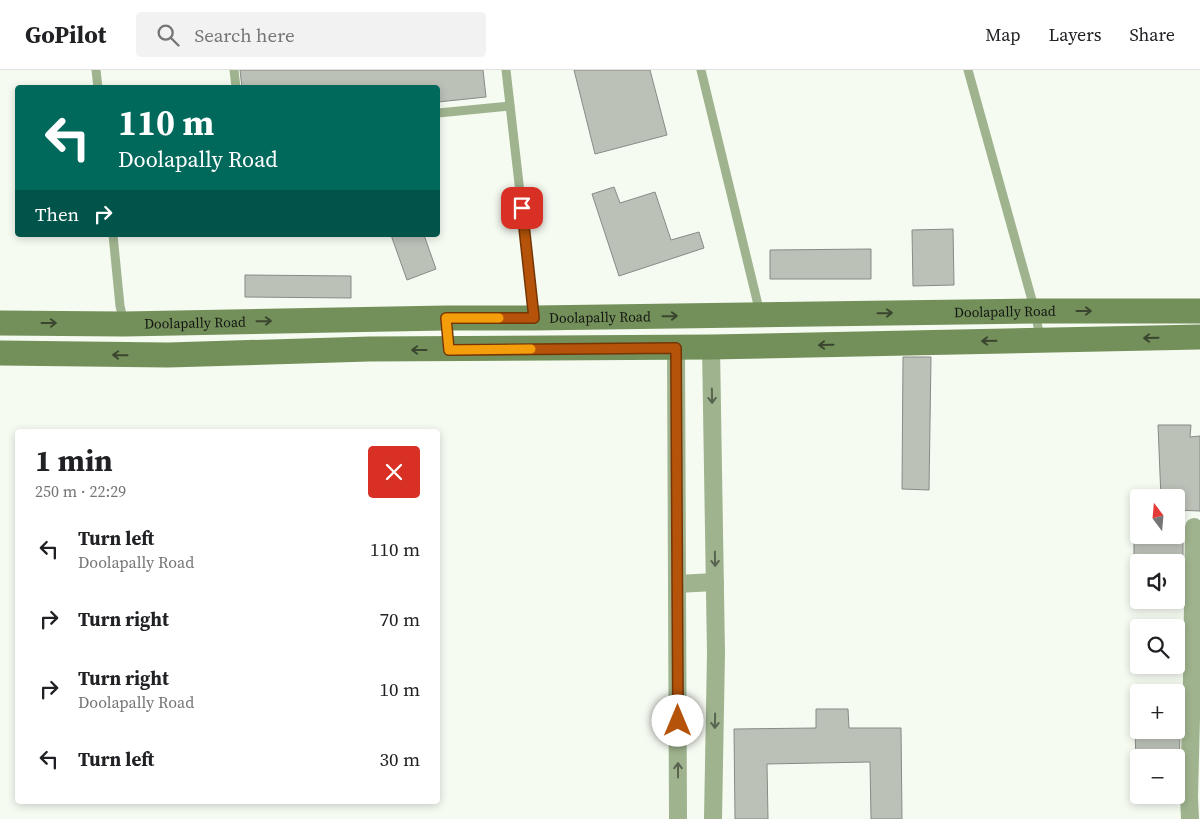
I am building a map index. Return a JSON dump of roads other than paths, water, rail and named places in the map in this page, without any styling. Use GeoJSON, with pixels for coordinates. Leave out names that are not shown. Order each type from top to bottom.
{"type":"FeatureCollection","features":[{"type":"Feature","properties":{"kind":"main road","name":"Doolapally Road"},"geometry":{"type":"LineString","coordinates":[[0,323],[124,324],[760,314],[1200,311]]}},
{"type":"Feature","properties":{"kind":"main road"},"geometry":{"type":"LineString","coordinates":[[446,318],[449,350]]}},
{"type":"Feature","properties":{"kind":"main road"},"geometry":{"type":"LineString","coordinates":[[0,353],[168,355],[369,349],[711,348],[1200,337]]}},
{"type":"Feature","properties":{"kind":"street"},"geometry":{"type":"LineString","coordinates":[[676,348],[678,819]]}},
{"type":"Feature","properties":{"kind":"street"},"geometry":{"type":"LineString","coordinates":[[711,348],[716,653],[713,819]]}},
{"type":"Feature","properties":{"kind":"street"},"geometry":{"type":"LineString","coordinates":[[1190,819],[1194,797],[1196,677],[1194,527]]}},
{"type":"Feature","properties":{"kind":"street"},"geometry":{"type":"LineString","coordinates":[[677,584],[715,582]]}},
{"type":"Feature","properties":{"kind":"lane"},"geometry":{"type":"LineString","coordinates":[[96,70],[98,85]]}},
{"type":"Feature","properties":{"kind":"lane"},"geometry":{"type":"LineString","coordinates":[[234,70],[236,85]]}},
{"type":"Feature","properties":{"kind":"lane"},"geometry":{"type":"LineString","coordinates":[[506,70],[534,318]]}},
{"type":"Feature","properties":{"kind":"lane"},"geometry":{"type":"LineString","coordinates":[[701,70],[760,314]]}},
{"type":"Feature","properties":{"kind":"lane"},"geometry":{"type":"LineString","coordinates":[[968,70],[1035,311],[1041,340]]}},
{"type":"Feature","properties":{"kind":"lane"},"geometry":{"type":"LineString","coordinates":[[440,113],[510,106]]}},
{"type":"Feature","properties":{"kind":"lane"},"geometry":{"type":"LineString","coordinates":[[113,237],[120,306],[124,324]]}}]}
